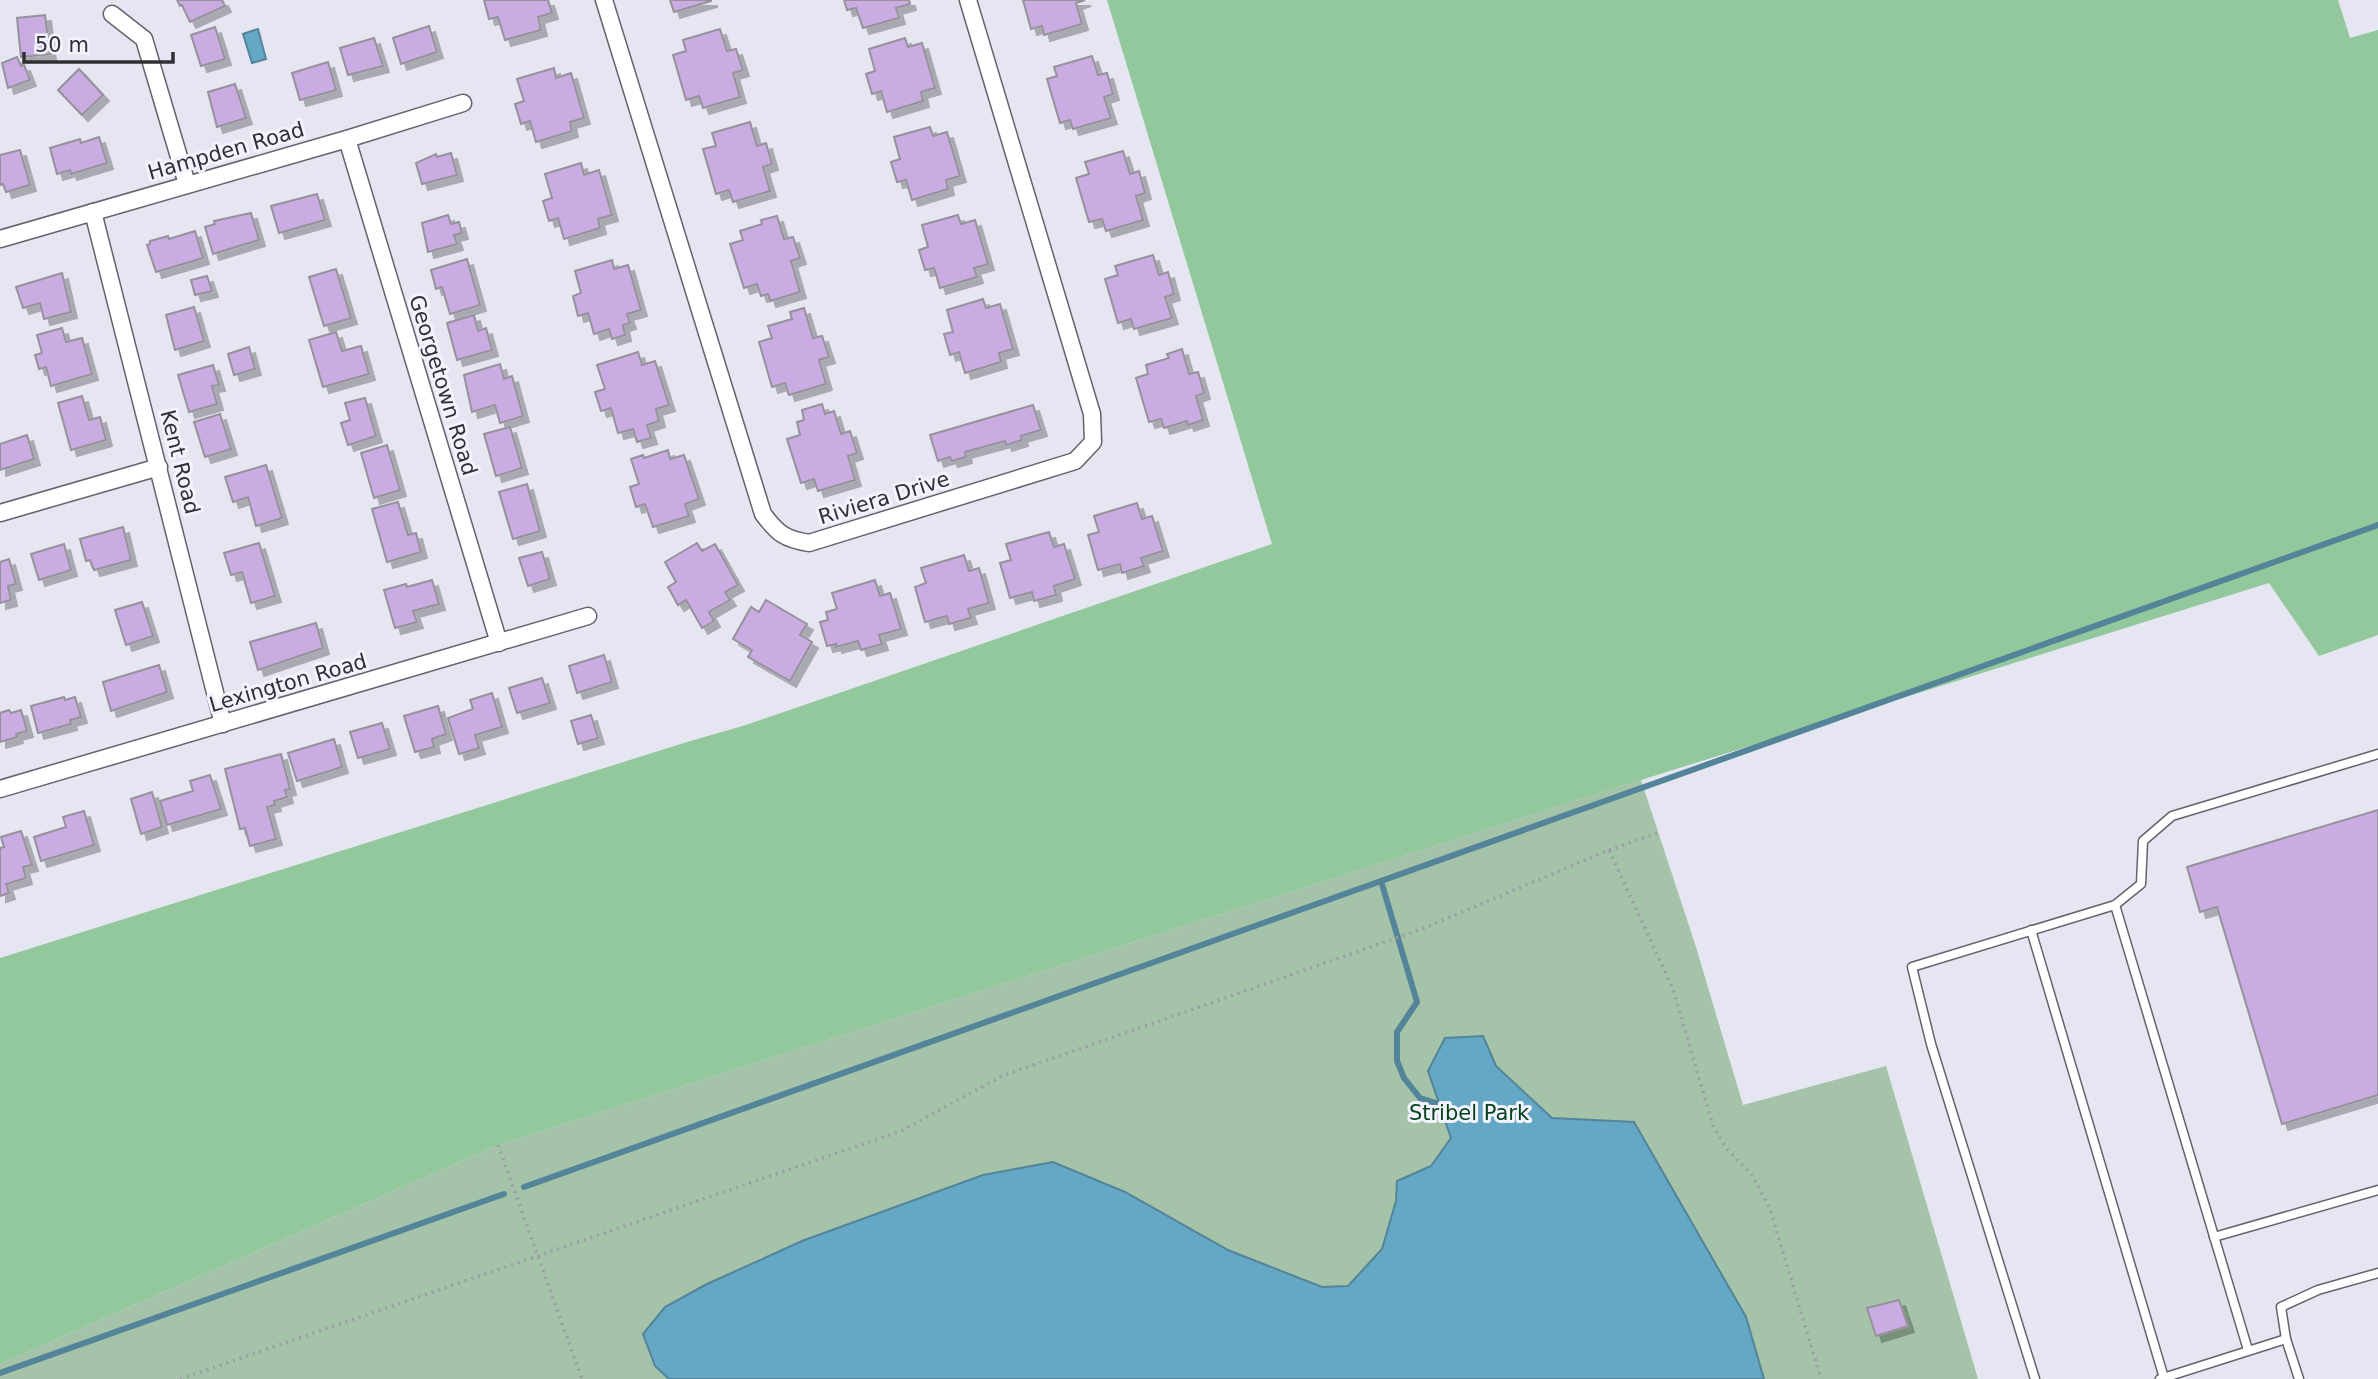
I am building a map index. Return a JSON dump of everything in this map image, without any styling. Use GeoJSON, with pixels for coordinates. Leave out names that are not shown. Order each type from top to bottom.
{"type":"FeatureCollection","features":[{"type":"Feature","properties":{"kind":"street","name":"Riviera Drive"},"geometry":{"type":"LineString","coordinates":[[604,0],[764,514],[775,529],[789,540],[809,543],[1075,461],[1093,442],[1092,414],[968,0]]}},
{"type":"Feature","properties":{"kind":"street"},"geometry":{"type":"LineString","coordinates":[[112,14],[144,39],[187,184]]}},
{"type":"Feature","properties":{"kind":"street","name":"Hampden Road"},"geometry":{"type":"LineString","coordinates":[[0,239],[463,103]]}},
{"type":"Feature","properties":{"kind":"street","name":"Georgetown Road"},"geometry":{"type":"LineString","coordinates":[[347,139],[499,643]]}},
{"type":"Feature","properties":{"kind":"street","name":"Kent Road"},"geometry":{"type":"LineString","coordinates":[[93,212],[223,724]]}},
{"type":"Feature","properties":{"kind":"street"},"geometry":{"type":"LineString","coordinates":[[0,513],[159,467]]}},
{"type":"Feature","properties":{"kind":"street","name":"Lexington Road"},"geometry":{"type":"LineString","coordinates":[[0,789],[588,616]]}},
{"type":"Feature","properties":{"kind":"lane"},"geometry":{"type":"LineString","coordinates":[[2035,1379],[1931,1044],[1912,967],[2115,905],[2141,884],[2143,841],[2172,816],[2378,754]]}},
{"type":"Feature","properties":{"kind":"lane"},"geometry":{"type":"LineString","coordinates":[[2115,905],[2248,1350]]}},
{"type":"Feature","properties":{"kind":"lane"},"geometry":{"type":"LineString","coordinates":[[2031,930],[2162,1378],[2286,1339]]}},
{"type":"Feature","properties":{"kind":"lane"},"geometry":{"type":"LineString","coordinates":[[2214,1237],[2378,1190]]}},
{"type":"Feature","properties":{"kind":"lane"},"geometry":{"type":"LineString","coordinates":[[2299,1379],[2286,1339],[2281,1307],[2318,1290],[2378,1273]]}},
{"type":"Feature","properties":{"kind":"path"},"geometry":{"type":"LineString","coordinates":[[180,1379],[901,1131],[1002,1076],[1422,929],[1609,850],[1657,833]]}},
{"type":"Feature","properties":{"kind":"path"},"geometry":{"type":"LineString","coordinates":[[1609,850],[1673,989],[1713,1126],[1727,1149],[1752,1175],[1770,1209],[1821,1379]]}},
{"type":"Feature","properties":{"kind":"path"},"geometry":{"type":"LineString","coordinates":[[498,1146],[582,1379]]}},
{"type":"Feature","properties":{"kind":"green space"},"geometry":{"type":"Polygon","coordinates":[[[1107,0],[2338,0],[2350,38],[2378,30],[2378,635],[2319,656],[2269,583],[1641,780],[498,1145],[0,1364],[0,958],[746,725],[1272,544],[1107,0]]]}},
{"type":"Feature","properties":{"kind":"green space","name":"Stribel Park"},"geometry":{"type":"Polygon","coordinates":[[[1641,780],[1696,947],[1743,1105],[1886,1066],[1978,1379],[0,1379],[0,1364],[498,1145],[1641,780]]]}},
{"type":"Feature","properties":{"kind":"water"},"geometry":{"type":"Polygon","coordinates":[[[258,29],[266,59],[252,63],[243,34],[258,29]]]}},
{"type":"Feature","properties":{"kind":"water"},"geometry":{"type":"Polygon","coordinates":[[[1483,1036],[1496,1066],[1552,1118],[1634,1122],[1746,1317],[1764,1379],[669,1379],[655,1366],[643,1334],[665,1307],[705,1285],[802,1241],[983,1175],[1053,1162],[1125,1192],[1228,1250],[1322,1287],[1348,1286],[1382,1249],[1396,1201],[1397,1181],[1431,1166],[1451,1138],[1428,1071],[1445,1038],[1483,1036]]]}},
{"type":"Feature","properties":{"kind":"building"},"geometry":{"type":"Polygon","coordinates":[[[177,0],[222,0],[225,6],[190,22],[177,0]]]}},
{"type":"Feature","properties":{"kind":"building"},"geometry":{"type":"Polygon","coordinates":[[[484,0],[548,0],[552,13],[538,17],[541,30],[505,40],[498,17],[489,19],[484,0]]]}},
{"type":"Feature","properties":{"kind":"building"},"geometry":{"type":"Polygon","coordinates":[[[670,0],[711,0],[711,1],[674,12],[670,0]]]}},
{"type":"Feature","properties":{"kind":"building"},"geometry":{"type":"Polygon","coordinates":[[[844,0],[909,0],[910,4],[896,8],[899,18],[863,28],[856,8],[847,10],[844,0]]]}},
{"type":"Feature","properties":{"kind":"building"},"geometry":{"type":"Polygon","coordinates":[[[1023,0],[1085,0],[1076,3],[1082,24],[1044,35],[1042,26],[1031,29],[1023,0]]]}},
{"type":"Feature","properties":{"kind":"building"},"geometry":{"type":"Polygon","coordinates":[[[45,15],[50,54],[21,57],[17,18],[45,15]]]}},
{"type":"Feature","properties":{"kind":"building"},"geometry":{"type":"Polygon","coordinates":[[[429,26],[437,52],[401,64],[393,38],[429,26]]]}},
{"type":"Feature","properties":{"kind":"building"},"geometry":{"type":"Polygon","coordinates":[[[215,27],[225,59],[201,66],[191,35],[215,27]]]}},
{"type":"Feature","properties":{"kind":"building"},"geometry":{"type":"Polygon","coordinates":[[[720,29],[727,51],[736,49],[743,70],[733,73],[740,97],[703,108],[699,96],[686,100],[673,55],[686,51],[683,40],[720,29]]]}},
{"type":"Feature","properties":{"kind":"building"},"geometry":{"type":"Polygon","coordinates":[[[374,38],[383,66],[348,75],[340,48],[374,38]]]}},
{"type":"Feature","properties":{"kind":"building"},"geometry":{"type":"Polygon","coordinates":[[[905,38],[908,47],[922,43],[935,88],[921,92],[923,101],[887,112],[881,91],[872,94],[866,74],[875,71],[869,49],[905,38]]]}},
{"type":"Feature","properties":{"kind":"building"},"geometry":{"type":"Polygon","coordinates":[[[1092,56],[1098,75],[1107,73],[1113,94],[1104,97],[1111,118],[1073,129],[1070,120],[1060,123],[1047,79],[1057,76],[1054,67],[1092,56]]]}},
{"type":"Feature","properties":{"kind":"building"},"geometry":{"type":"Polygon","coordinates":[[[17,57],[21,66],[24,65],[30,80],[8,88],[2,63],[17,57]]]}},
{"type":"Feature","properties":{"kind":"building"},"geometry":{"type":"Polygon","coordinates":[[[328,62],[336,90],[300,100],[292,73],[328,62]]]}},
{"type":"Feature","properties":{"kind":"building"},"geometry":{"type":"Polygon","coordinates":[[[554,68],[556,78],[571,73],[584,118],[570,122],[572,131],[536,142],[530,121],[521,124],[515,104],[524,101],[517,79],[554,68]]]}},
{"type":"Feature","properties":{"kind":"building"},"geometry":{"type":"Polygon","coordinates":[[[79,69],[103,95],[82,115],[58,90],[79,69]]]}},
{"type":"Feature","properties":{"kind":"building"},"geometry":{"type":"Polygon","coordinates":[[[235,84],[246,118],[217,127],[208,92],[235,84]]]}},
{"type":"Feature","properties":{"kind":"building"},"geometry":{"type":"Polygon","coordinates":[[[750,122],[757,146],[766,143],[772,164],[763,167],[770,191],[733,202],[729,190],[716,194],[703,149],[716,146],[712,133],[750,122]]]}},
{"type":"Feature","properties":{"kind":"building"},"geometry":{"type":"Polygon","coordinates":[[[930,127],[933,136],[947,132],[960,176],[946,180],[948,189],[912,200],[906,180],[897,182],[891,162],[900,159],[894,137],[930,127]]]}},
{"type":"Feature","properties":{"kind":"building"},"geometry":{"type":"Polygon","coordinates":[[[99,137],[107,163],[71,174],[70,170],[57,174],[50,148],[80,139],[81,143],[99,137]]]}},
{"type":"Feature","properties":{"kind":"building"},"geometry":{"type":"Polygon","coordinates":[[[20,150],[30,185],[6,192],[3,184],[0,185],[0,155],[20,150]]]}},
{"type":"Feature","properties":{"kind":"building"},"geometry":{"type":"Polygon","coordinates":[[[1123,151],[1130,174],[1139,171],[1145,193],[1136,196],[1143,220],[1106,231],[1102,219],[1089,222],[1076,178],[1089,174],[1085,162],[1123,151]]]}},
{"type":"Feature","properties":{"kind":"building"},"geometry":{"type":"Polygon","coordinates":[[[451,153],[457,175],[422,184],[416,163],[436,154],[437,157],[451,153]]]}},
{"type":"Feature","properties":{"kind":"building"},"geometry":{"type":"Polygon","coordinates":[[[581,163],[584,175],[599,170],[612,215],[598,219],[600,228],[564,239],[558,218],[549,221],[543,201],[552,198],[545,174],[581,163]]]}},
{"type":"Feature","properties":{"kind":"building"},"geometry":{"type":"Polygon","coordinates":[[[317,194],[325,220],[279,233],[271,206],[317,194]]]}},
{"type":"Feature","properties":{"kind":"building"},"geometry":{"type":"Polygon","coordinates":[[[251,213],[259,240],[213,254],[205,227],[215,224],[214,221],[251,213]]]}},
{"type":"Feature","properties":{"kind":"building"},"geometry":{"type":"Polygon","coordinates":[[[448,215],[451,224],[459,222],[462,233],[454,235],[457,244],[428,252],[422,223],[448,215]]]}},
{"type":"Feature","properties":{"kind":"building"},"geometry":{"type":"Polygon","coordinates":[[[958,215],[961,224],[975,220],[988,264],[974,268],[977,277],[940,288],[934,268],[925,270],[919,250],[928,247],[922,225],[958,215]]]}},
{"type":"Feature","properties":{"kind":"building"},"geometry":{"type":"Polygon","coordinates":[[[777,216],[784,239],[793,237],[800,258],[791,261],[800,292],[770,301],[768,294],[761,296],[757,284],[744,288],[730,244],[743,240],[740,231],[762,224],[761,220],[777,216]]]}},
{"type":"Feature","properties":{"kind":"building"},"geometry":{"type":"Polygon","coordinates":[[[195,231],[203,258],[156,272],[147,245],[150,241],[168,236],[169,239],[195,231]]]}},
{"type":"Feature","properties":{"kind":"building"},"geometry":{"type":"Polygon","coordinates":[[[1153,255],[1159,275],[1168,272],[1174,294],[1165,297],[1172,318],[1134,329],[1131,319],[1118,323],[1105,279],[1118,275],[1115,266],[1153,255]]]}},
{"type":"Feature","properties":{"kind":"building"},"geometry":{"type":"Polygon","coordinates":[[[467,259],[480,305],[450,314],[442,287],[436,289],[431,270],[467,259]]]}},
{"type":"Feature","properties":{"kind":"building"},"geometry":{"type":"Polygon","coordinates":[[[612,260],[614,269],[628,265],[641,310],[627,314],[630,323],[623,325],[625,335],[612,339],[609,329],[594,334],[588,313],[578,316],[573,296],[581,293],[575,271],[612,260]]]}},
{"type":"Feature","properties":{"kind":"building"},"geometry":{"type":"Polygon","coordinates":[[[336,269],[351,318],[324,326],[309,277],[336,269]]]}},
{"type":"Feature","properties":{"kind":"building"},"geometry":{"type":"Polygon","coordinates":[[[62,273],[71,312],[44,319],[40,303],[23,308],[16,287],[62,273]]]}},
{"type":"Feature","properties":{"kind":"building"},"geometry":{"type":"Polygon","coordinates":[[[207,276],[212,291],[195,295],[191,280],[207,276]]]}},
{"type":"Feature","properties":{"kind":"building"},"geometry":{"type":"Polygon","coordinates":[[[983,299],[986,308],[1000,304],[1013,349],[999,353],[1001,362],[965,373],[959,352],[950,355],[944,334],[953,332],[947,310],[983,299]]]}},
{"type":"Feature","properties":{"kind":"building"},"geometry":{"type":"Polygon","coordinates":[[[194,307],[204,341],[175,350],[166,315],[194,307]]]}},
{"type":"Feature","properties":{"kind":"building"},"geometry":{"type":"Polygon","coordinates":[[[804,308],[813,338],[822,336],[829,357],[819,360],[826,384],[789,395],[785,383],[772,387],[759,342],[772,338],[768,326],[792,319],[790,312],[804,308]]]}},
{"type":"Feature","properties":{"kind":"building"},"geometry":{"type":"Polygon","coordinates":[[[474,315],[478,331],[486,328],[492,350],[457,360],[447,323],[474,315]]]}},
{"type":"Feature","properties":{"kind":"building"},"geometry":{"type":"Polygon","coordinates":[[[62,328],[66,342],[82,338],[92,374],[51,386],[46,367],[39,369],[35,355],[42,353],[37,335],[62,328]]]}},
{"type":"Feature","properties":{"kind":"building"},"geometry":{"type":"Polygon","coordinates":[[[336,332],[342,351],[361,346],[369,374],[323,387],[309,340],[336,332]]]}},
{"type":"Feature","properties":{"kind":"building"},"geometry":{"type":"Polygon","coordinates":[[[249,347],[255,369],[234,375],[228,354],[249,347]]]}},
{"type":"Feature","properties":{"kind":"building"},"geometry":{"type":"Polygon","coordinates":[[[1182,349],[1189,374],[1198,372],[1204,393],[1196,396],[1203,420],[1188,425],[1187,421],[1164,428],[1161,419],[1149,422],[1136,378],[1148,374],[1146,365],[1169,358],[1167,354],[1182,349]]]}},
{"type":"Feature","properties":{"kind":"building"},"geometry":{"type":"Polygon","coordinates":[[[638,352],[642,365],[655,361],[669,405],[656,409],[659,421],[647,425],[651,438],[637,442],[633,429],[618,433],[611,408],[601,411],[595,392],[605,389],[597,365],[638,352]]]}},
{"type":"Feature","properties":{"kind":"building"},"geometry":{"type":"Polygon","coordinates":[[[500,364],[504,379],[512,376],[523,416],[500,423],[495,405],[472,412],[464,375],[500,364]]]}},
{"type":"Feature","properties":{"kind":"building"},"geometry":{"type":"Polygon","coordinates":[[[213,365],[219,385],[212,386],[217,404],[189,412],[178,375],[213,365]]]}},
{"type":"Feature","properties":{"kind":"building"},"geometry":{"type":"Polygon","coordinates":[[[82,396],[89,420],[100,417],[106,440],[71,450],[58,403],[82,396]]]}},
{"type":"Feature","properties":{"kind":"building"},"geometry":{"type":"Polygon","coordinates":[[[365,398],[376,436],[348,445],[341,423],[350,420],[345,403],[365,398]]]}},
{"type":"Feature","properties":{"kind":"building"},"geometry":{"type":"Polygon","coordinates":[[[822,404],[825,414],[834,411],[841,434],[850,431],[857,453],[848,456],[855,480],[818,491],[814,479],[801,483],[787,439],[800,435],[797,422],[804,420],[802,410],[822,404]]]}},
{"type":"Feature","properties":{"kind":"building"},"geometry":{"type":"Polygon","coordinates":[[[1033,405],[1041,430],[1021,436],[1022,440],[1006,445],[1005,441],[965,452],[966,457],[952,461],[950,457],[938,461],[930,435],[1033,405]]]}},
{"type":"Feature","properties":{"kind":"building"},"geometry":{"type":"Polygon","coordinates":[[[220,414],[231,449],[205,457],[194,422],[220,414]]]}},
{"type":"Feature","properties":{"kind":"building"},"geometry":{"type":"Polygon","coordinates":[[[510,427],[522,468],[496,476],[484,434],[510,427]]]}},
{"type":"Feature","properties":{"kind":"building"},"geometry":{"type":"Polygon","coordinates":[[[27,435],[34,459],[0,470],[0,444],[27,435]]]}},
{"type":"Feature","properties":{"kind":"building"},"geometry":{"type":"Polygon","coordinates":[[[387,445],[400,490],[374,498],[361,453],[387,445]]]}},
{"type":"Feature","properties":{"kind":"building"},"geometry":{"type":"Polygon","coordinates":[[[668,450],[670,459],[684,455],[699,499],[685,504],[689,516],[653,527],[645,504],[636,507],[630,487],[639,484],[631,459],[643,455],[644,458],[668,450]]]}},
{"type":"Feature","properties":{"kind":"building"},"geometry":{"type":"Polygon","coordinates":[[[266,465],[282,518],[256,526],[248,497],[233,502],[225,477],[266,465]]]}},
{"type":"Feature","properties":{"kind":"building"},"geometry":{"type":"Polygon","coordinates":[[[527,484],[540,531],[513,539],[499,492],[527,484]]]}},
{"type":"Feature","properties":{"kind":"building"},"geometry":{"type":"Polygon","coordinates":[[[398,502],[408,535],[416,533],[421,552],[387,562],[372,509],[398,502]]]}},
{"type":"Feature","properties":{"kind":"building"},"geometry":{"type":"Polygon","coordinates":[[[1137,503],[1142,519],[1152,516],[1163,551],[1141,558],[1144,566],[1122,573],[1120,564],[1098,570],[1088,535],[1099,532],[1094,516],[1137,503]]]}},
{"type":"Feature","properties":{"kind":"building"},"geometry":{"type":"Polygon","coordinates":[[[123,527],[131,560],[94,570],[90,560],[86,561],[80,539],[123,527]]]}},
{"type":"Feature","properties":{"kind":"building"},"geometry":{"type":"Polygon","coordinates":[[[1049,532],[1054,547],[1064,544],[1075,579],[1054,586],[1056,595],[1034,601],[1032,592],[1010,598],[1000,563],[1011,560],[1006,544],[1049,532]]]}},
{"type":"Feature","properties":{"kind":"building"},"geometry":{"type":"Polygon","coordinates":[[[259,543],[275,596],[251,603],[242,572],[231,575],[224,553],[259,543]]]}},
{"type":"Feature","properties":{"kind":"building"},"geometry":{"type":"Polygon","coordinates":[[[697,543],[702,551],[715,544],[738,585],[725,592],[730,600],[709,612],[714,621],[702,628],[686,600],[678,605],[668,587],[676,582],[665,562],[697,543]]]}},
{"type":"Feature","properties":{"kind":"building"},"geometry":{"type":"Polygon","coordinates":[[[64,544],[71,570],[39,580],[31,554],[64,544]]]}},
{"type":"Feature","properties":{"kind":"building"},"geometry":{"type":"Polygon","coordinates":[[[542,552],[550,579],[528,586],[519,558],[542,552]]]}},
{"type":"Feature","properties":{"kind":"building"},"geometry":{"type":"Polygon","coordinates":[[[964,555],[969,571],[979,568],[989,603],[968,609],[971,618],[949,624],[947,616],[925,622],[915,587],[926,583],[921,568],[964,555]]]}},
{"type":"Feature","properties":{"kind":"building"},"geometry":{"type":"Polygon","coordinates":[[[9,559],[16,584],[8,586],[11,600],[0,603],[0,562],[9,559]]]}},
{"type":"Feature","properties":{"kind":"building"},"geometry":{"type":"Polygon","coordinates":[[[432,580],[439,604],[413,611],[417,622],[395,628],[384,590],[432,580]]]}},
{"type":"Feature","properties":{"kind":"building"},"geometry":{"type":"Polygon","coordinates":[[[875,580],[880,596],[890,593],[901,629],[879,635],[882,644],[861,650],[858,641],[836,647],[836,644],[827,646],[820,622],[828,620],[826,612],[837,609],[832,593],[875,580]]]}},
{"type":"Feature","properties":{"kind":"building"},"geometry":{"type":"Polygon","coordinates":[[[766,600],[807,624],[800,635],[812,642],[790,681],[748,657],[752,650],[733,639],[751,607],[759,612],[766,600]]]}},
{"type":"Feature","properties":{"kind":"building"},"geometry":{"type":"Polygon","coordinates":[[[142,602],[153,636],[126,645],[115,610],[142,602]]]}},
{"type":"Feature","properties":{"kind":"building"},"geometry":{"type":"Polygon","coordinates":[[[316,623],[323,648],[258,670],[250,642],[316,623]]]}},
{"type":"Feature","properties":{"kind":"building"},"geometry":{"type":"Polygon","coordinates":[[[604,655],[612,682],[577,693],[569,666],[604,655]]]}},
{"type":"Feature","properties":{"kind":"building"},"geometry":{"type":"Polygon","coordinates":[[[159,665],[167,692],[111,711],[103,682],[159,665]]]}},
{"type":"Feature","properties":{"kind":"building"},"geometry":{"type":"Polygon","coordinates":[[[542,678],[550,703],[517,713],[509,688],[542,678]]]}},
{"type":"Feature","properties":{"kind":"building"},"geometry":{"type":"Polygon","coordinates":[[[492,693],[502,727],[475,735],[479,748],[459,754],[448,718],[473,709],[470,700],[492,693]]]}},
{"type":"Feature","properties":{"kind":"building"},"geometry":{"type":"Polygon","coordinates":[[[64,697],[65,700],[75,697],[81,717],[70,720],[71,724],[38,733],[31,706],[64,697]]]}},
{"type":"Feature","properties":{"kind":"building"},"geometry":{"type":"Polygon","coordinates":[[[438,706],[446,734],[432,739],[434,747],[415,752],[404,716],[438,706]]]}},
{"type":"Feature","properties":{"kind":"building"},"geometry":{"type":"Polygon","coordinates":[[[9,710],[11,713],[21,710],[27,731],[0,742],[0,713],[9,710]]]}},
{"type":"Feature","properties":{"kind":"building"},"geometry":{"type":"Polygon","coordinates":[[[591,715],[598,738],[578,744],[571,721],[591,715]]]}},
{"type":"Feature","properties":{"kind":"building"},"geometry":{"type":"Polygon","coordinates":[[[382,723],[390,749],[358,758],[350,732],[382,723]]]}},
{"type":"Feature","properties":{"kind":"building"},"geometry":{"type":"Polygon","coordinates":[[[334,739],[342,767],[297,781],[288,753],[334,739]]]}},
{"type":"Feature","properties":{"kind":"building"},"geometry":{"type":"Polygon","coordinates":[[[281,754],[290,789],[285,790],[287,797],[274,801],[275,805],[267,807],[276,839],[250,846],[245,828],[240,829],[225,769],[281,754]]]}},
{"type":"Feature","properties":{"kind":"building"},"geometry":{"type":"Polygon","coordinates":[[[210,775],[221,809],[167,825],[160,801],[193,791],[190,781],[210,775]]]}},
{"type":"Feature","properties":{"kind":"building"},"geometry":{"type":"Polygon","coordinates":[[[152,792],[162,827],[141,834],[131,799],[152,792]]]}},
{"type":"Feature","properties":{"kind":"building"},"geometry":{"type":"Polygon","coordinates":[[[2378,810],[2378,1095],[2282,1124],[2217,907],[2200,912],[2187,867],[2378,810]]]}},
{"type":"Feature","properties":{"kind":"building"},"geometry":{"type":"Polygon","coordinates":[[[84,811],[94,845],[41,861],[34,837],[66,827],[63,817],[84,811]]]}},
{"type":"Feature","properties":{"kind":"building"},"geometry":{"type":"Polygon","coordinates":[[[21,831],[32,865],[23,867],[26,878],[6,884],[9,893],[0,896],[0,848],[4,847],[1,837],[21,831]]]}},
{"type":"Feature","properties":{"kind":"building"},"geometry":{"type":"Polygon","coordinates":[[[1899,1300],[1908,1326],[1876,1336],[1867,1308],[1899,1300]]]}},
{"type":"Feature","properties":{"kind":"waterway"},"geometry":{"type":"LineString","coordinates":[[524,1187],[2378,525]]}},
{"type":"Feature","properties":{"kind":"waterway"},"geometry":{"type":"LineString","coordinates":[[1381,881],[1417,1002],[1397,1032],[1397,1061],[1404,1078],[1420,1098],[1439,1104]]}},
{"type":"Feature","properties":{"kind":"waterway"},"geometry":{"type":"LineString","coordinates":[[0,1373],[504,1194]]}}]}
